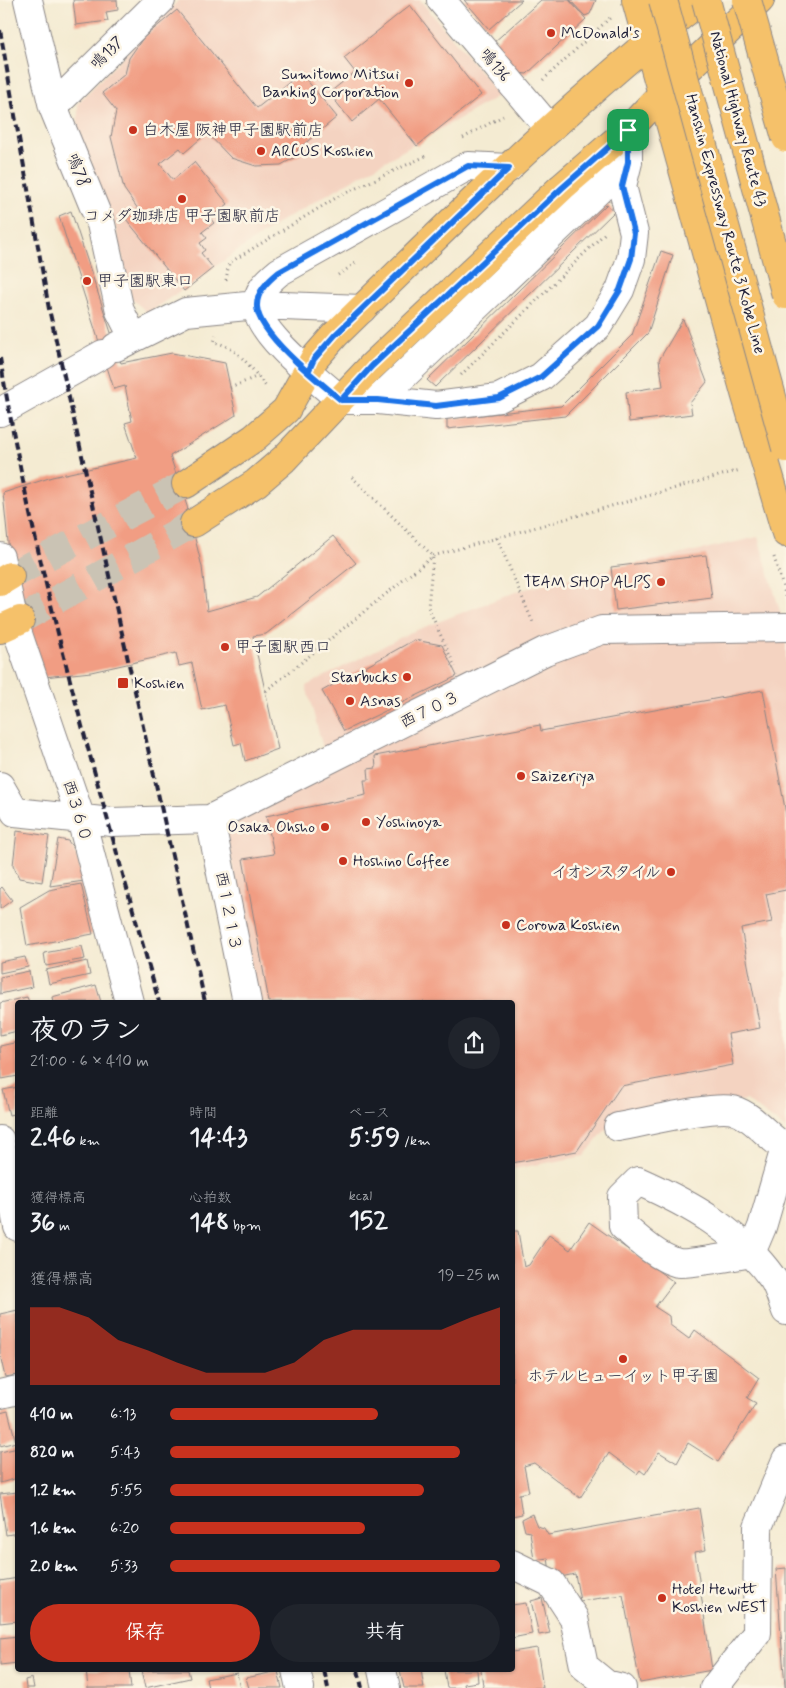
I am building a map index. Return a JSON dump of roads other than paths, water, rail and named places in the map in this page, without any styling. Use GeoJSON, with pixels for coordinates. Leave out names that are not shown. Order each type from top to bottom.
{"type":"FeatureCollection","features":[{"type":"Feature","properties":{"kind":"main road"},"geometry":{"type":"LineString","coordinates":[[636,0],[779,543]]}},
{"type":"Feature","properties":{"kind":"main road","name":"Hanshin Expressway Route 3 Kobe Line"},"geometry":{"type":"LineString","coordinates":[[663,0],[786,448]]}},
{"type":"Feature","properties":{"kind":"main road"},"geometry":{"type":"LineString","coordinates":[[186,484],[254,438],[286,410],[322,350],[362,309],[550,130],[647,42],[701,0]]}},
{"type":"Feature","properties":{"kind":"main road","name":"National Highway Route 43"},"geometry":{"type":"LineString","coordinates":[[706,0],[786,295]]}},
{"type":"Feature","properties":{"kind":"main road"},"geometry":{"type":"LineString","coordinates":[[748,0],[786,138]]}},
{"type":"Feature","properties":{"kind":"main road"},"geometry":{"type":"LineString","coordinates":[[194,523],[256,483],[297,446],[372,366],[555,194],[628,130],[661,95],[760,0]]}},
{"type":"Feature","properties":{"kind":"street","name":"鳴78"},"geometry":{"type":"LineString","coordinates":[[28,0],[53,107],[101,224],[120,311],[117,346]]}},
{"type":"Feature","properties":{"kind":"street","name":"鳴137"},"geometry":{"type":"LineString","coordinates":[[53,107],[161,0]]}},
{"type":"Feature","properties":{"kind":"street","name":"鳴136"},"geometry":{"type":"LineString","coordinates":[[442,0],[550,130]]}},
{"type":"Feature","properties":{"kind":"street"},"geometry":{"type":"LineString","coordinates":[[509,168],[468,166],[279,272],[266,282],[257,305],[259,316],[269,333],[308,372],[341,400],[378,400],[436,406],[499,398],[541,377],[598,326],[620,290],[631,259],[634,233],[622,186],[628,162],[628,130]]}},
{"type":"Feature","properties":{"kind":"street"},"geometry":{"type":"LineString","coordinates":[[378,400],[628,162]]}},
{"type":"Feature","properties":{"kind":"street"},"geometry":{"type":"LineString","coordinates":[[0,412],[117,346],[186,312],[257,305],[362,309]]}},
{"type":"Feature","properties":{"kind":"street","name":"西３６０"},"geometry":{"type":"LineString","coordinates":[[4,574],[11,624],[81,819],[129,1000]]}},
{"type":"Feature","properties":{"kind":"street","name":"西７０３"},"geometry":{"type":"LineString","coordinates":[[0,786],[15,812],[112,822],[210,819],[467,692],[545,651],[602,630],[786,626]]}},
{"type":"Feature","properties":{"kind":"street","name":"西１２１３"},"geometry":{"type":"LineString","coordinates":[[210,819],[247,1000]]}},
{"type":"Feature","properties":{"kind":"street"},"geometry":{"type":"LineString","coordinates":[[618,1127],[700,1112],[733,1110],[757,1124],[785,1148],[762,1227],[751,1253],[774,1280],[786,1311]]}},
{"type":"Feature","properties":{"kind":"street"},"geometry":{"type":"LineString","coordinates":[[0,1140],[15,1212]]}},
{"type":"Feature","properties":{"kind":"street"},"geometry":{"type":"LineString","coordinates":[[0,1394],[15,1391]]}},
{"type":"Feature","properties":{"kind":"street"},"geometry":{"type":"LineString","coordinates":[[712,1688],[757,1633],[758,1527],[786,1460]]}},
{"type":"Feature","properties":{"kind":"street"},"geometry":{"type":"LineString","coordinates":[[515,1565],[552,1583],[574,1618],[584,1666],[606,1684],[622,1688]]}},
{"type":"Feature","properties":{"kind":"street"},"geometry":{"type":"LineString","coordinates":[[296,1672],[300,1688]]}},
{"type":"Feature","properties":{"kind":"street"},"geometry":{"type":"LineString","coordinates":[[382,1672],[386,1688]]}},
{"type":"Feature","properties":{"kind":"tunnel"},"geometry":{"type":"LineString","coordinates":[[10,576],[186,484]]}},
{"type":"Feature","properties":{"kind":"tunnel"},"geometry":{"type":"LineString","coordinates":[[20,620],[194,523]]}},
{"type":"Feature","properties":{"kind":"railway"},"geometry":{"type":"LineString","coordinates":[[0,30],[49,309],[205,1000]]}},
{"type":"Feature","properties":{"kind":"railway"},"geometry":{"type":"LineString","coordinates":[[0,358],[15,440],[50,602],[70,682],[158,1000]]}},
{"type":"Feature","properties":{"kind":"railway"},"geometry":{"type":"LineString","coordinates":[[324,1672],[328,1688]]}},
{"type":"Feature","properties":{"kind":"railway"},"geometry":{"type":"LineString","coordinates":[[358,1672],[362,1688]]}},
{"type":"Feature","properties":{"kind":"place","name":"McDonald's"},"geometry":{"type":"Point","coordinates":[551,33]}},
{"type":"Feature","properties":{"kind":"place","name":"Sumitomo Mitsui Banking Corporation"},"geometry":{"type":"Point","coordinates":[409,83]}},
{"type":"Feature","properties":{"kind":"place","name":"白木屋 阪神甲子園駅前店"},"geometry":{"type":"Point","coordinates":[133,130]}},
{"type":"Feature","properties":{"kind":"place","name":"ARCUS Koshien"},"geometry":{"type":"Point","coordinates":[261,151]}},
{"type":"Feature","properties":{"kind":"place","name":"コメダ珈琲店 甲子園駅前店"},"geometry":{"type":"Point","coordinates":[182,199]}},
{"type":"Feature","properties":{"kind":"place","name":"甲子園駅東口"},"geometry":{"type":"Point","coordinates":[87,281]}},
{"type":"Feature","properties":{"kind":"place","name":"TEAM SHOP ALPS"},"geometry":{"type":"Point","coordinates":[661,582]}},
{"type":"Feature","properties":{"kind":"place","name":"甲子園駅西口"},"geometry":{"type":"Point","coordinates":[225,647]}},
{"type":"Feature","properties":{"kind":"place","name":"Starbucks"},"geometry":{"type":"Point","coordinates":[407,677]}},
{"type":"Feature","properties":{"kind":"place","name":"Koshien"},"geometry":{"type":"Point","coordinates":[123,683]}},
{"type":"Feature","properties":{"kind":"place","name":"Asnas"},"geometry":{"type":"Point","coordinates":[350,701]}},
{"type":"Feature","properties":{"kind":"place","name":"Saizeriya"},"geometry":{"type":"Point","coordinates":[521,776]}},
{"type":"Feature","properties":{"kind":"place","name":"Yoshinoya"},"geometry":{"type":"Point","coordinates":[366,822]}},
{"type":"Feature","properties":{"kind":"place","name":"Osaka Ohsho"},"geometry":{"type":"Point","coordinates":[325,827]}},
{"type":"Feature","properties":{"kind":"place","name":"Hoshino Coffee"},"geometry":{"type":"Point","coordinates":[343,861]}},
{"type":"Feature","properties":{"kind":"place","name":"イオンスタイル"},"geometry":{"type":"Point","coordinates":[671,872]}},
{"type":"Feature","properties":{"kind":"place","name":"Corowa Koshien"},"geometry":{"type":"Point","coordinates":[506,925]}},
{"type":"Feature","properties":{"kind":"place","name":"ホテルヒューイット甲子園"},"geometry":{"type":"Point","coordinates":[623,1359]}},
{"type":"Feature","properties":{"kind":"place","name":"Hotel Hewitt Koshien WEST"},"geometry":{"type":"Point","coordinates":[662,1598]}}]}
